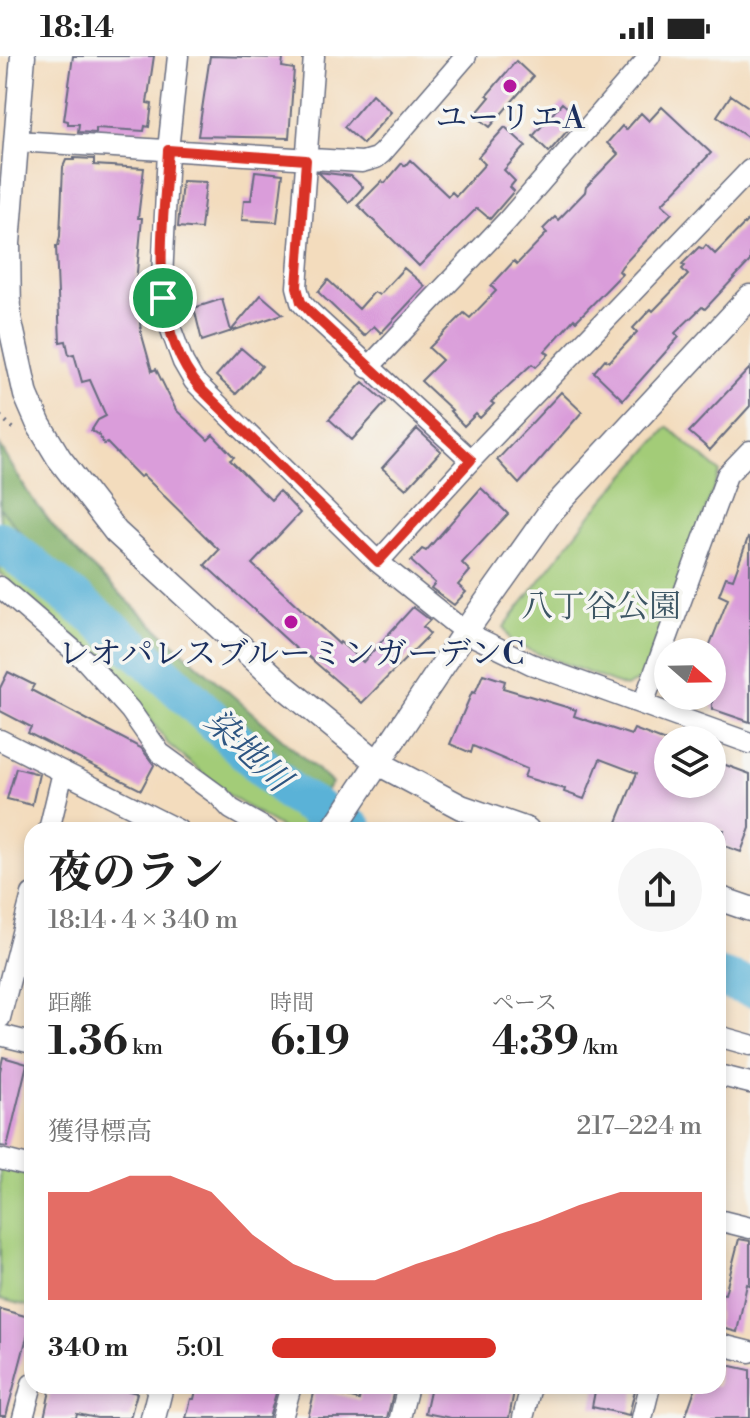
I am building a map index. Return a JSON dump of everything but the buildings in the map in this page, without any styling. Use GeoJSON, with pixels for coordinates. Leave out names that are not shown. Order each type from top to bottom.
{"type":"FeatureCollection","features":[{"type":"Feature","properties":{"kind":"street"},"geometry":{"type":"LineString","coordinates":[[23,56],[8,243],[9,318],[26,395],[46,436],[76,483],[116,532],[286,688],[378,763],[461,807],[504,822]]}},
{"type":"Feature","properties":{"kind":"street"},"geometry":{"type":"LineString","coordinates":[[178,56],[162,238],[163,298],[183,362],[200,388],[378,562],[465,632],[531,664],[750,743]]}},
{"type":"Feature","properties":{"kind":"street"},"geometry":{"type":"LineString","coordinates":[[314,56],[298,294],[301,302],[368,368],[471,460]]}},
{"type":"Feature","properties":{"kind":"street"},"geometry":{"type":"LineString","coordinates":[[16,141],[362,162],[376,158],[466,56]]}},
{"type":"Feature","properties":{"kind":"street"},"geometry":{"type":"LineString","coordinates":[[368,368],[507,221],[650,56]]}},
{"type":"Feature","properties":{"kind":"street"},"geometry":{"type":"LineString","coordinates":[[378,562],[471,460],[750,170]]}},
{"type":"Feature","properties":{"kind":"street"},"geometry":{"type":"LineString","coordinates":[[338,822],[465,632],[551,511],[750,297]]}},
{"type":"Feature","properties":{"kind":"street"},"geometry":{"type":"LineString","coordinates":[[643,704],[727,475],[750,451]]}},
{"type":"Feature","properties":{"kind":"street"},"geometry":{"type":"LineString","coordinates":[[0,587],[86,661],[130,710],[160,753],[219,796],[224,804],[254,822]]}},
{"type":"Feature","properties":{"kind":"street"},"geometry":{"type":"LineString","coordinates":[[0,740],[162,822]]}},
{"type":"Feature","properties":{"kind":"street"},"geometry":{"type":"LineString","coordinates":[[51,822],[63,772]]}},
{"type":"Feature","properties":{"kind":"street"},"geometry":{"type":"LineString","coordinates":[[726,901],[750,909]]}},
{"type":"Feature","properties":{"kind":"street"},"geometry":{"type":"LineString","coordinates":[[0,1018],[24,925]]}},
{"type":"Feature","properties":{"kind":"street"},"geometry":{"type":"LineString","coordinates":[[0,1035],[24,1041]]}},
{"type":"Feature","properties":{"kind":"street"},"geometry":{"type":"LineString","coordinates":[[726,1038],[750,1045]]}},
{"type":"Feature","properties":{"kind":"street"},"geometry":{"type":"LineString","coordinates":[[726,1077],[750,1083]]}},
{"type":"Feature","properties":{"kind":"street"},"geometry":{"type":"LineString","coordinates":[[0,1159],[24,1165]]}},
{"type":"Feature","properties":{"kind":"street"},"geometry":{"type":"LineString","coordinates":[[726,1222],[750,1228]]}},
{"type":"Feature","properties":{"kind":"street"},"geometry":{"type":"LineString","coordinates":[[726,1346],[750,1352]]}},
{"type":"Feature","properties":{"kind":"street"},"geometry":{"type":"LineString","coordinates":[[23,1418],[29,1394]]}},
{"type":"Feature","properties":{"kind":"street"},"geometry":{"type":"LineString","coordinates":[[153,1418],[159,1394]]}},
{"type":"Feature","properties":{"kind":"street"},"geometry":{"type":"LineString","coordinates":[[282,1418],[289,1394]]}},
{"type":"Feature","properties":{"kind":"street"},"geometry":{"type":"LineString","coordinates":[[400,1418],[406,1394]]}},
{"type":"Feature","properties":{"kind":"street"},"geometry":{"type":"LineString","coordinates":[[523,1418],[529,1394]]}},
{"type":"Feature","properties":{"kind":"street"},"geometry":{"type":"LineString","coordinates":[[642,1418],[648,1394]]}},
{"type":"Feature","properties":{"kind":"path"},"geometry":{"type":"LineString","coordinates":[[0,416],[15,430]]}},
{"type":"Feature","properties":{"kind":"green space","name":"八丁谷公園"},"geometry":{"type":"Polygon","coordinates":[[[668,427],[720,472],[657,638],[654,638],[654,647],[642,679],[625,687],[511,643],[504,627],[593,512],[668,427]]]}},
{"type":"Feature","properties":{"kind":"green space"},"geometry":{"type":"Polygon","coordinates":[[[0,446],[28,493],[86,562],[332,783],[305,822],[271,822],[230,796],[168,744],[141,706],[97,657],[0,573],[0,446]]]}},
{"type":"Feature","properties":{"kind":"green space"},"geometry":{"type":"Polygon","coordinates":[[[0,446],[28,493],[86,562],[332,783],[321,798],[299,786],[154,649],[35,549],[0,508],[0,446]]]}},
{"type":"Feature","properties":{"kind":"green space"},"geometry":{"type":"Polygon","coordinates":[[[0,1167],[24,1174],[24,1305],[0,1299],[0,1167]]]}},
{"type":"Feature","properties":{"kind":"waterway","name":"染地川"},"geometry":{"type":"LineString","coordinates":[[0,541],[141,653],[292,794],[340,822]]}},
{"type":"Feature","properties":{"kind":"waterway","name":"染地川"},"geometry":{"type":"LineString","coordinates":[[726,980],[750,987]]}},
{"type":"Feature","properties":{"kind":"place","name":"ユーリエA"},"geometry":{"type":"Point","coordinates":[510,86]}},
{"type":"Feature","properties":{"kind":"place","name":"レオパレスブルーミンガーデンC"},"geometry":{"type":"Point","coordinates":[291,622]}},
{"type":"Feature","properties":{"kind":"route"},"geometry":{"type":"LineString","coordinates":[[168,150],[306,160],[297,287],[301,302],[368,368],[471,460],[378,562],[194,381],[183,362],[163,298],[163,226],[168,150]]}}]}
